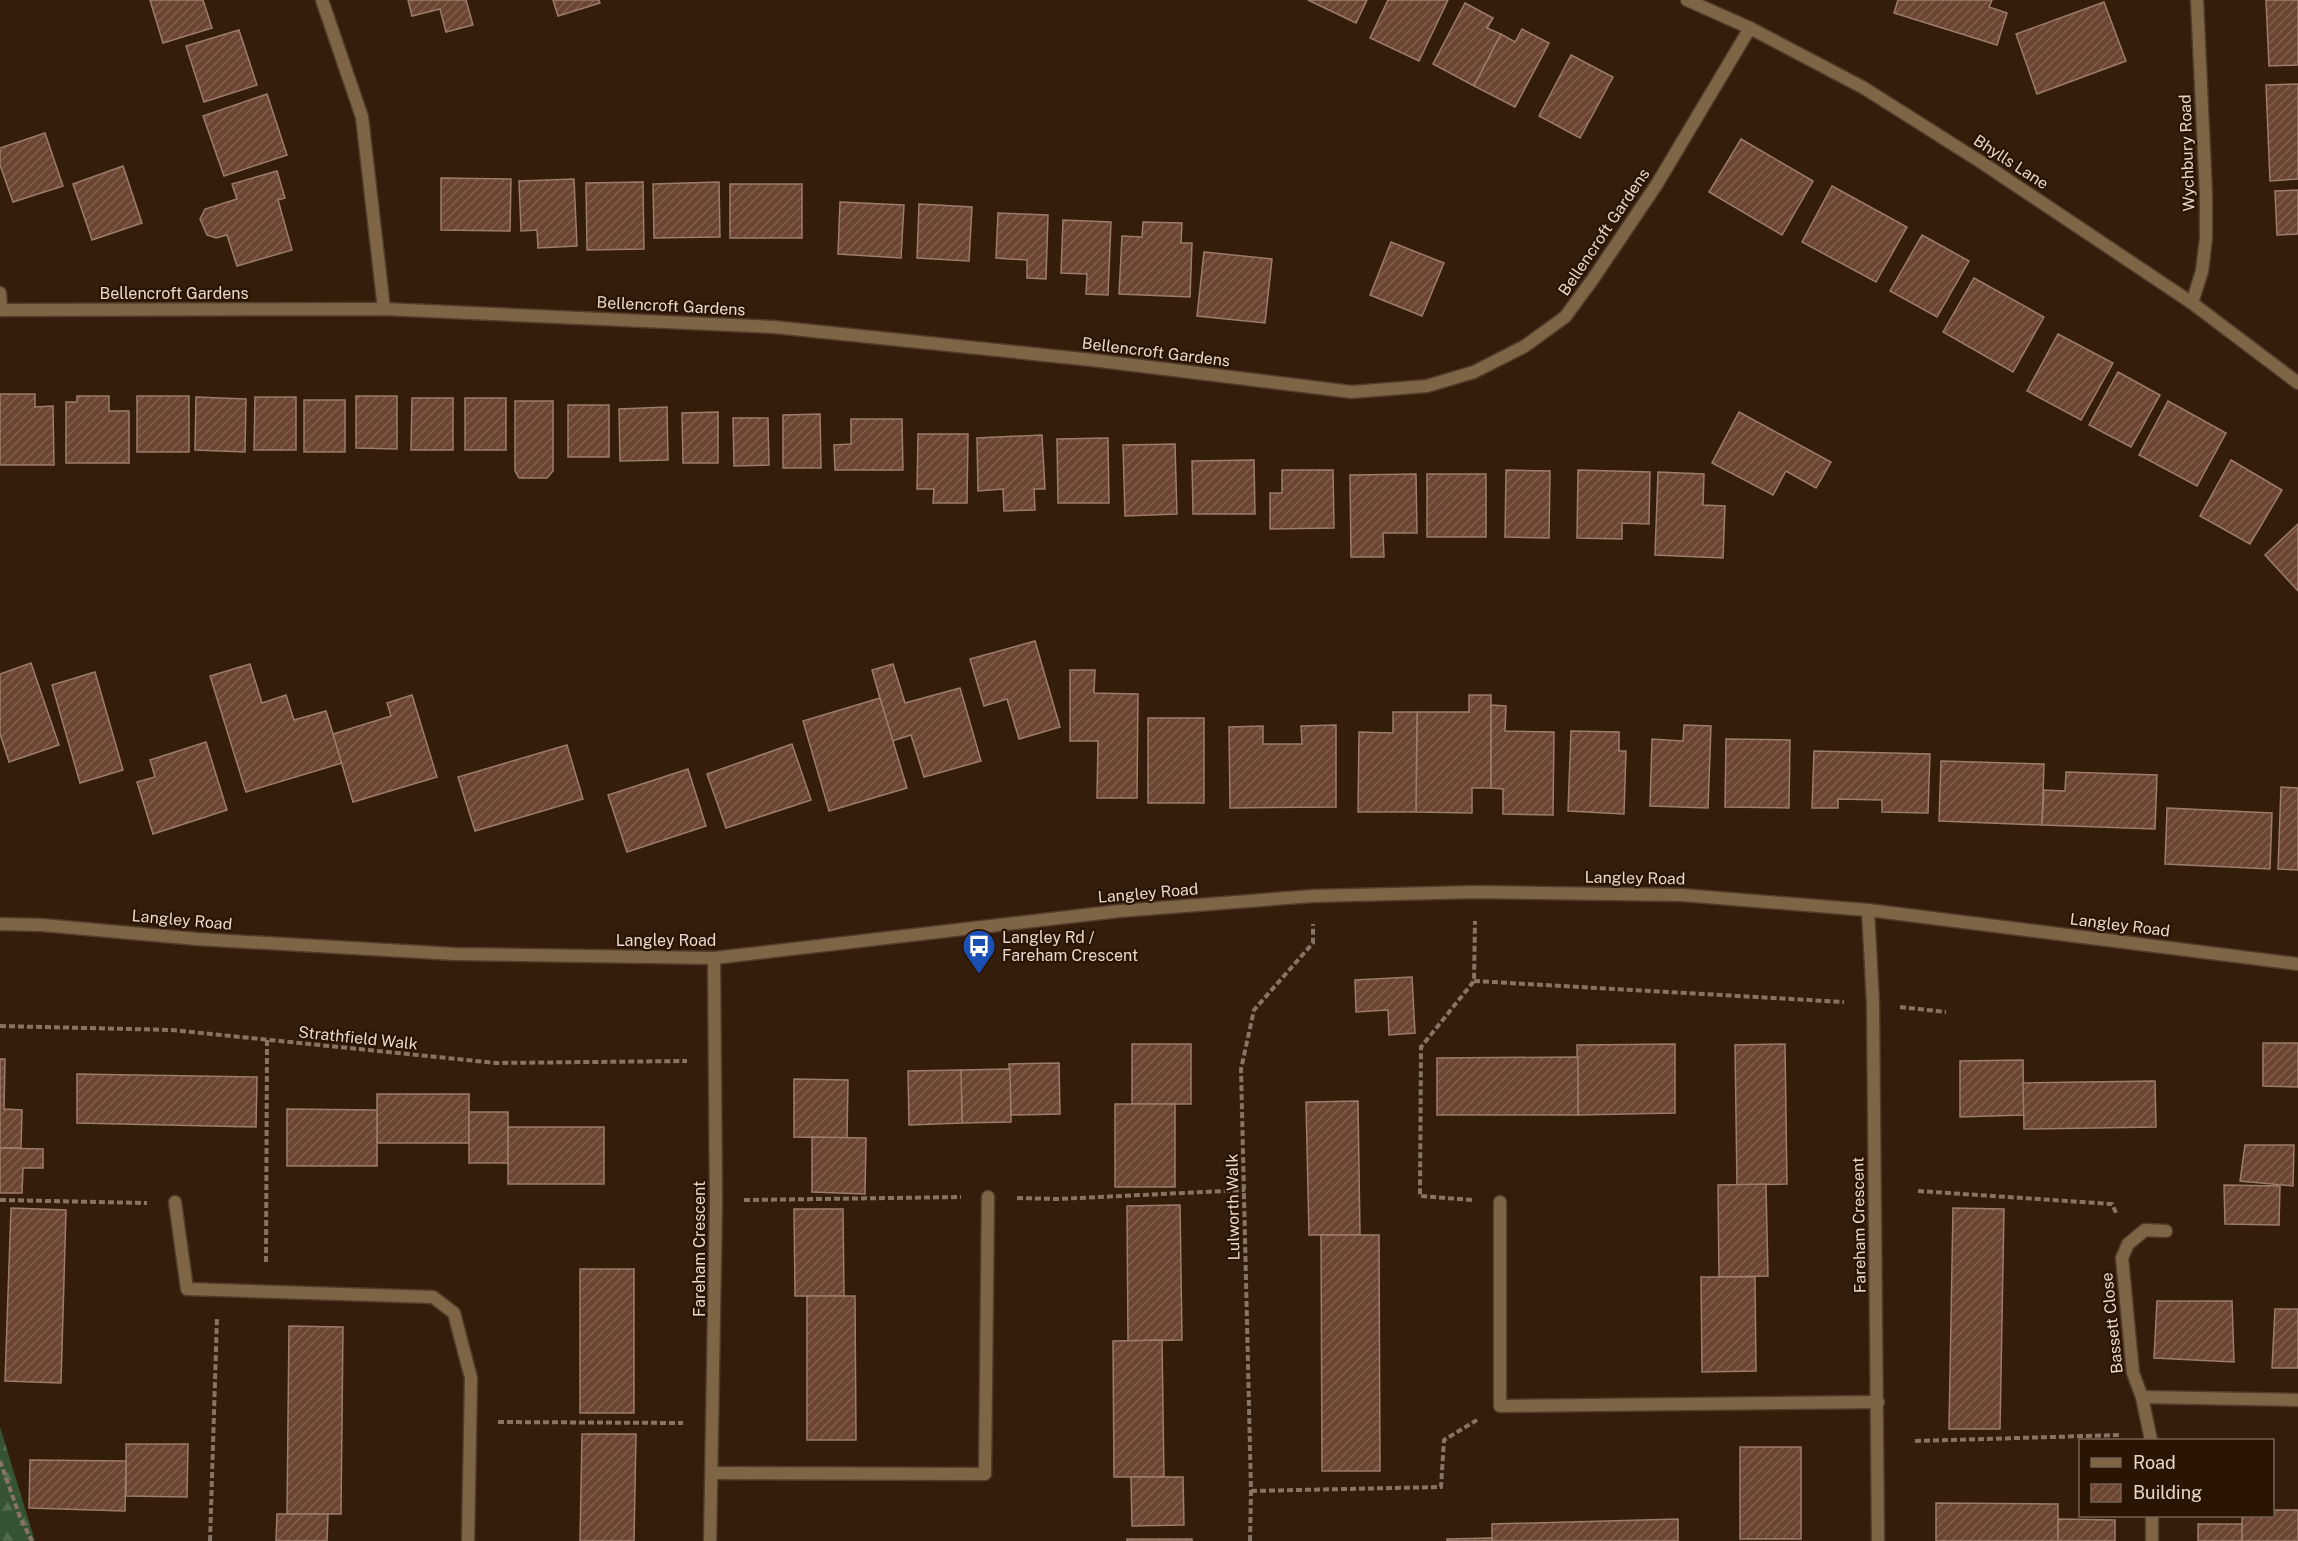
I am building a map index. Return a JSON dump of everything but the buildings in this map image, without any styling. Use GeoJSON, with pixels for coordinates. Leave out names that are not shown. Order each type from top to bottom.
{"type":"FeatureCollection","features":[{"type":"Feature","properties":{"kind":"street"},"geometry":{"type":"LineString","coordinates":[[322,0],[362,117],[384,309]]}},
{"type":"Feature","properties":{"kind":"street","name":"Bhylls Lane"},"geometry":{"type":"LineString","coordinates":[[1687,0],[1750,28],[1864,88],[1984,164],[2192,303],[2298,383]]}},
{"type":"Feature","properties":{"kind":"street","name":"Wychbury Road"},"geometry":{"type":"LineString","coordinates":[[2192,303],[2202,271],[2206,238],[2206,182],[2197,0]]}},
{"type":"Feature","properties":{"kind":"street","name":"Bellencroft Gardens"},"geometry":{"type":"LineString","coordinates":[[0,293],[0,310],[384,309],[774,327],[1092,360],[1352,392],[1427,386],[1474,372],[1515,351],[1565,317],[1657,184],[1750,28]]}},
{"type":"Feature","properties":{"kind":"street","name":"Langley Road"},"geometry":{"type":"LineString","coordinates":[[0,924],[42,925],[197,939],[455,954],[714,958],[1120,911],[1313,896],[1476,892],[1682,895],[1868,910],[2298,964]]}},
{"type":"Feature","properties":{"kind":"street","name":"Fareham Crescent"},"geometry":{"type":"LineString","coordinates":[[1868,910],[1873,1004],[1878,1541]]}},
{"type":"Feature","properties":{"kind":"street","name":"Fareham Crescent"},"geometry":{"type":"LineString","coordinates":[[710,1541],[716,1201],[714,958]]}},
{"type":"Feature","properties":{"kind":"street"},"geometry":{"type":"LineString","coordinates":[[712,1473],[985,1474],[988,1197]]}},
{"type":"Feature","properties":{"kind":"street"},"geometry":{"type":"LineString","coordinates":[[175,1202],[187,1288],[433,1297],[454,1313],[471,1378],[468,1541]]}},
{"type":"Feature","properties":{"kind":"street"},"geometry":{"type":"LineString","coordinates":[[1500,1202],[1500,1406],[1878,1402]]}},
{"type":"Feature","properties":{"kind":"street"},"geometry":{"type":"LineString","coordinates":[[2128,1244],[2145,1230],[2166,1231]]}},
{"type":"Feature","properties":{"kind":"street","name":"Bassett Close"},"geometry":{"type":"LineString","coordinates":[[2128,1244],[2122,1258],[2133,1373],[2142,1397],[2150,1437]]}},
{"type":"Feature","properties":{"kind":"street"},"geometry":{"type":"LineString","coordinates":[[2142,1397],[2298,1400]]}},
{"type":"Feature","properties":{"kind":"street"},"geometry":{"type":"LineString","coordinates":[[2152,1517],[2152,1541]]}},
{"type":"Feature","properties":{"kind":"path"},"geometry":{"type":"LineString","coordinates":[[1476,892],[1474,981],[1421,1047],[1420,1197],[1500,1202]]}},
{"type":"Feature","properties":{"kind":"path","name":"Lulworth Walk"},"geometry":{"type":"LineString","coordinates":[[1250,1541],[1251,1491],[1241,1069],[1254,1010],[1313,944],[1313,896]]}},
{"type":"Feature","properties":{"kind":"path"},"geometry":{"type":"LineString","coordinates":[[1474,981],[1873,1004],[1946,1012]]}},
{"type":"Feature","properties":{"kind":"path","name":"Strathfield Walk"},"geometry":{"type":"LineString","coordinates":[[0,1026],[172,1030],[496,1064],[715,1061]]}},
{"type":"Feature","properties":{"kind":"path"},"geometry":{"type":"LineString","coordinates":[[266,1290],[267,1041]]}},
{"type":"Feature","properties":{"kind":"path"},"geometry":{"type":"LineString","coordinates":[[1918,1191],[2112,1204],[2128,1244]]}},
{"type":"Feature","properties":{"kind":"path"},"geometry":{"type":"LineString","coordinates":[[0,1200],[175,1202]]}},
{"type":"Feature","properties":{"kind":"path"},"geometry":{"type":"LineString","coordinates":[[210,1541],[218,1289]]}},
{"type":"Feature","properties":{"kind":"path"},"geometry":{"type":"LineString","coordinates":[[1251,1491],[1441,1487],[1444,1440],[1500,1406]]}},
{"type":"Feature","properties":{"kind":"path"},"geometry":{"type":"LineString","coordinates":[[471,1422],[713,1423]]}},
{"type":"Feature","properties":{"kind":"path"},"geometry":{"type":"LineString","coordinates":[[1915,1441],[2150,1437]]}},
{"type":"Feature","properties":{"kind":"path"},"geometry":{"type":"LineString","coordinates":[[0,1461],[32,1541]]}},
{"type":"Feature","properties":{"kind":"green space"},"geometry":{"type":"Polygon","coordinates":[[[0,1427],[35,1541],[0,1541],[0,1427]]]}},
{"type":"Feature","properties":{"kind":"place","name":"Langley Rd / Fareham Crescent"},"geometry":{"type":"Point","coordinates":[979,975]}}]}
